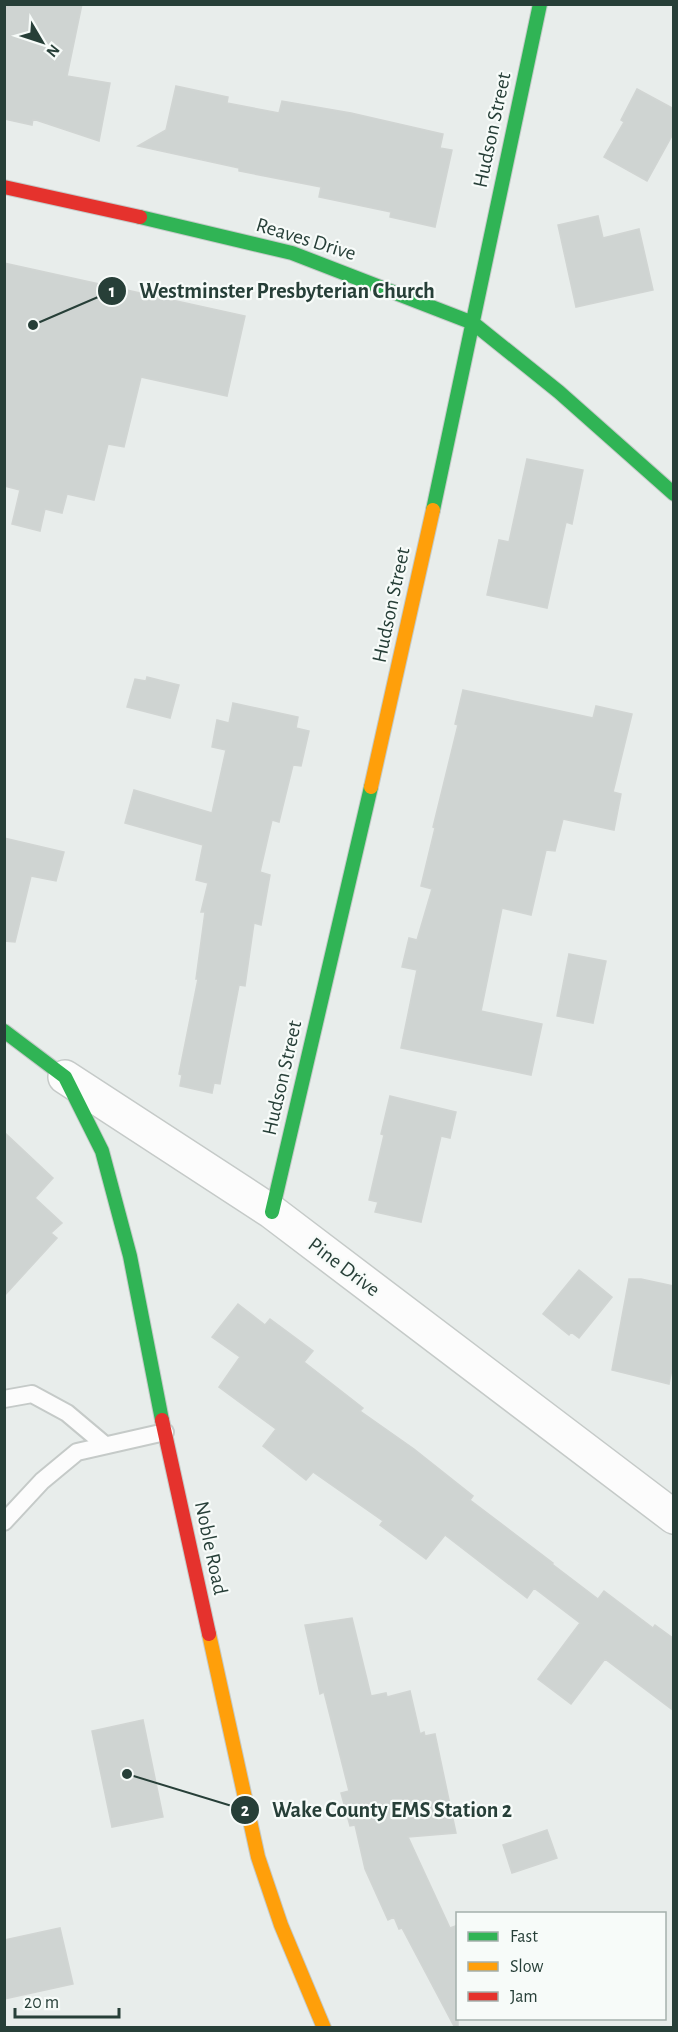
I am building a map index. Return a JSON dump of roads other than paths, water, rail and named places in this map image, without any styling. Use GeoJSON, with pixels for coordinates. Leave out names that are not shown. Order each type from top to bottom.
{"type":"FeatureCollection","features":[{"type":"Feature","properties":{"kind":"street","name":"Hudson Street"},"geometry":{"type":"LineString","coordinates":[[272,1212],[401,659],[540,4]]}},
{"type":"Feature","properties":{"kind":"street","name":"Reaves Drive"},"geometry":{"type":"LineString","coordinates":[[4,187],[292,253],[473,323],[559,392],[674,494]]}},
{"type":"Feature","properties":{"kind":"street","name":"Pine Drive"},"geometry":{"type":"LineString","coordinates":[[4,1031],[64,1077],[272,1212],[674,1517]]}},
{"type":"Feature","properties":{"kind":"street","name":"Noble Road"},"geometry":{"type":"LineString","coordinates":[[64,1077],[102,1151],[130,1256],[165,1432],[258,1857],[281,1925],[324,2028]]}},
{"type":"Feature","properties":{"kind":"lane"},"geometry":{"type":"LineString","coordinates":[[4,1399],[32,1394],[68,1413],[105,1445]]}},
{"type":"Feature","properties":{"kind":"lane"},"geometry":{"type":"LineString","coordinates":[[4,1522],[42,1481],[77,1452],[165,1432]]}},
{"type":"Feature","properties":{"kind":"place","name":"Westminster Presbyterian Church"},"geometry":{"type":"Point","coordinates":[33,325]}},
{"type":"Feature","properties":{"kind":"place","name":"Wake County EMS Station 2"},"geometry":{"type":"Point","coordinates":[127,1774]}}]}
